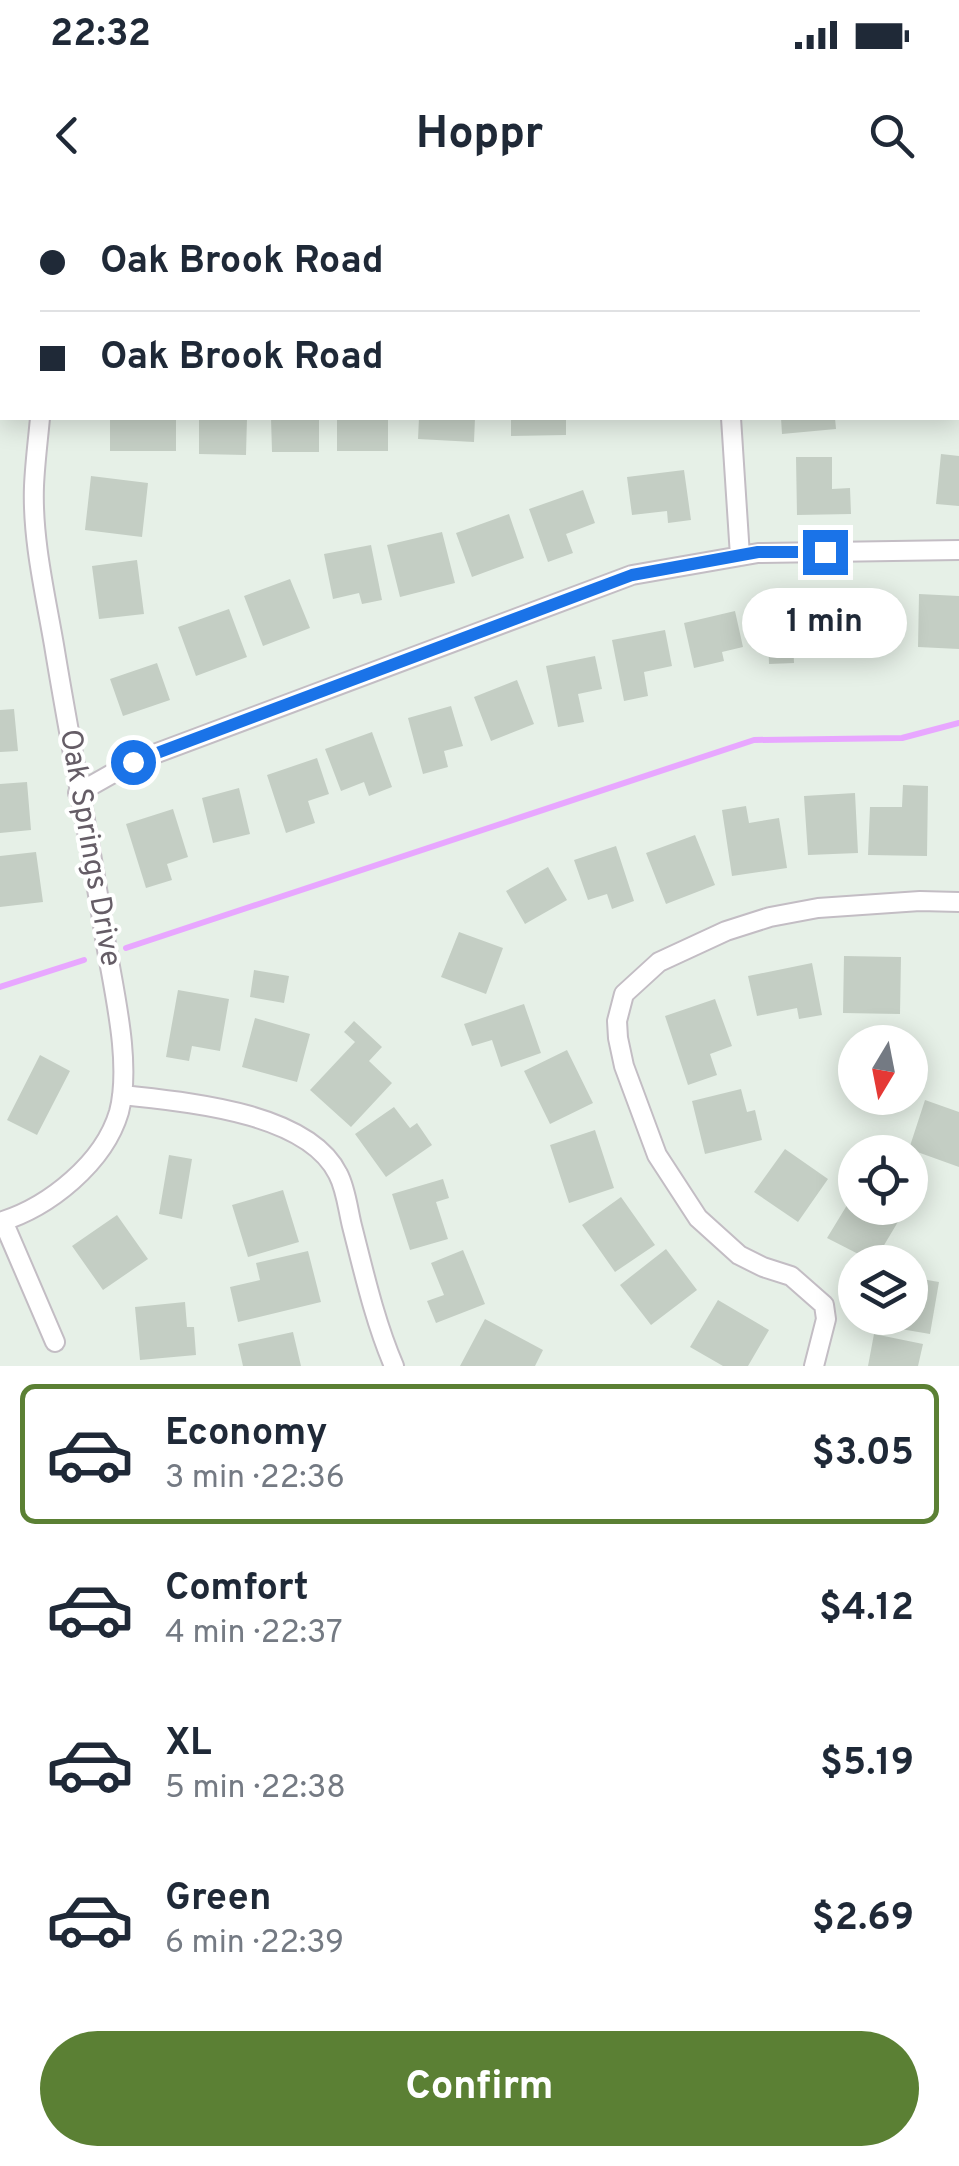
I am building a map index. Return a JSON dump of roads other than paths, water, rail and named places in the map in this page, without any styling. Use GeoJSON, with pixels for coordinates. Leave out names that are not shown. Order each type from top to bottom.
{"type":"FeatureCollection","features":[{"type":"Feature","properties":{"kind":"street","name":"Oak Springs Drive"},"geometry":{"type":"LineString","coordinates":[[2,1221],[23,1214],[58,1192],[82,1170],[108,1138],[122,1095],[117,1012],[42,575],[34,489],[40,420]]}},
{"type":"Feature","properties":{"kind":"street"},"geometry":{"type":"LineString","coordinates":[[731,420],[740,556]]}},
{"type":"Feature","properties":{"kind":"street"},"geometry":{"type":"LineString","coordinates":[[78,793],[133,762],[632,575],[758,552],[959,550]]}},
{"type":"Feature","properties":{"kind":"street"},"geometry":{"type":"LineString","coordinates":[[814,1366],[826,1319],[824,1305],[791,1276],[739,1255],[698,1218],[657,1155],[624,1066],[618,1038],[617,1021],[624,994],[660,962],[726,931],[770,917],[818,908],[959,902]]}},
{"type":"Feature","properties":{"kind":"street"},"geometry":{"type":"LineString","coordinates":[[122,1095],[177,1101],[260,1120],[312,1144],[338,1173],[377,1320],[394,1366]]}},
{"type":"Feature","properties":{"kind":"street"},"geometry":{"type":"LineString","coordinates":[[2,1221],[55,1342]]}},
{"type":"Feature","properties":{"kind":"waterway"},"geometry":{"type":"LineString","coordinates":[[126,948],[754,740],[902,738],[959,723]]}},
{"type":"Feature","properties":{"kind":"waterway"},"geometry":{"type":"LineString","coordinates":[[0,987],[84,960]]}}]}
